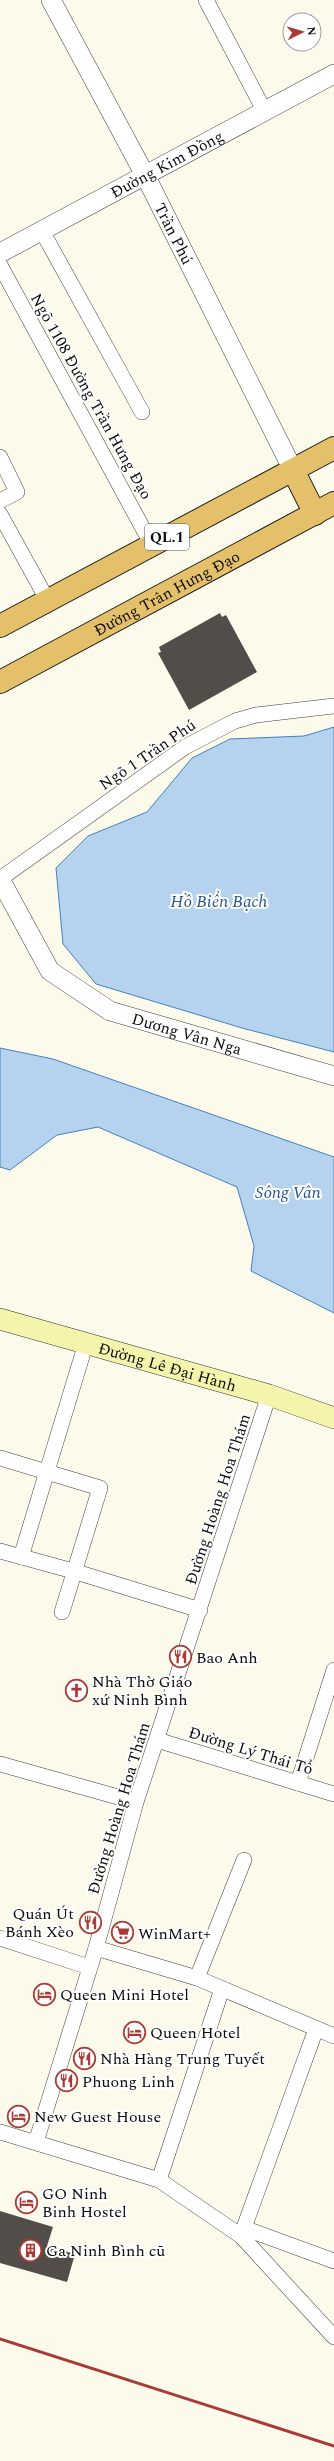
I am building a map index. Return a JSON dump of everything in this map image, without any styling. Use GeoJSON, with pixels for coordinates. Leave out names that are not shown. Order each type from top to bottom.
{"type":"FeatureCollection","features":[{"type":"Feature","properties":{"kind":"highway","name":"QL.1"},"geometry":{"type":"LineString","coordinates":[[0,626],[334,448]]}},
{"type":"Feature","properties":{"kind":"highway"},"geometry":{"type":"LineString","coordinates":[[293,470],[315,514]]}},
{"type":"Feature","properties":{"kind":"highway","name":"Đường Trân Hưng Đạo"},"geometry":{"type":"LineString","coordinates":[[0,682],[334,504]]}},
{"type":"Feature","properties":{"kind":"main road","name":"Đường Lê Đại Hành"},"geometry":{"type":"LineString","coordinates":[[0,1319],[270,1395],[334,1418]]}},
{"type":"Feature","properties":{"kind":"street","name":"Trần Phú"},"geometry":{"type":"LineString","coordinates":[[51,0],[146,177],[293,470]]}},
{"type":"Feature","properties":{"kind":"street"},"geometry":{"type":"LineString","coordinates":[[206,0],[266,112]]}},
{"type":"Feature","properties":{"kind":"street","name":"Đường Kim Đồng"},"geometry":{"type":"LineString","coordinates":[[0,253],[146,177],[334,74]]}},
{"type":"Feature","properties":{"kind":"street"},"geometry":{"type":"LineString","coordinates":[[42,231],[142,412]]}},
{"type":"Feature","properties":{"kind":"street","name":"Ngõ 1108 Đường Trần Hưng Đạo"},"geometry":{"type":"LineString","coordinates":[[0,265],[152,545]]}},
{"type":"Feature","properties":{"kind":"street"},"geometry":{"type":"LineString","coordinates":[[0,457],[17,492],[0,501]]}},
{"type":"Feature","properties":{"kind":"street"},"geometry":{"type":"LineString","coordinates":[[0,514],[48,601]]}},
{"type":"Feature","properties":{"kind":"street","name":"Ngõ 1 Trần Phú"},"geometry":{"type":"LineString","coordinates":[[0,879],[192,743],[234,721],[256,715],[334,706]]}},
{"type":"Feature","properties":{"kind":"street","name":"Dương Vân Nga"},"geometry":{"type":"LineString","coordinates":[[0,879],[50,971],[110,1011],[334,1076]]}},
{"type":"Feature","properties":{"kind":"street"},"geometry":{"type":"LineString","coordinates":[[21,1556],[86,1343]]}},
{"type":"Feature","properties":{"kind":"street","name":"Đường Hoàng Hoa Thám"},"geometry":{"type":"LineString","coordinates":[[36,2142],[96,1948],[136,1802],[270,1395]]}},
{"type":"Feature","properties":{"kind":"street"},"geometry":{"type":"LineString","coordinates":[[0,1458],[100,1488],[73,1571],[62,1612]]}},
{"type":"Feature","properties":{"kind":"street"},"geometry":{"type":"LineString","coordinates":[[0,1551],[73,1571],[200,1610]]}},
{"type":"Feature","properties":{"kind":"street"},"geometry":{"type":"LineString","coordinates":[[298,1783],[334,1670]]}},
{"type":"Feature","properties":{"kind":"street","name":"Đường Lý Thái Tổ"},"geometry":{"type":"LineString","coordinates":[[157,1740],[334,1794]]}},
{"type":"Feature","properties":{"kind":"street"},"geometry":{"type":"LineString","coordinates":[[1,1769],[136,1802]]}},
{"type":"Feature","properties":{"kind":"street"},"geometry":{"type":"LineString","coordinates":[[197,1978],[244,1860]]}},
{"type":"Feature","properties":{"kind":"street"},"geometry":{"type":"LineString","coordinates":[[0,1938],[89,1967]]}},
{"type":"Feature","properties":{"kind":"street"},"geometry":{"type":"LineString","coordinates":[[96,1948],[197,1978],[334,2036]]}},
{"type":"Feature","properties":{"kind":"street"},"geometry":{"type":"LineString","coordinates":[[159,2180],[222,1989]]}},
{"type":"Feature","properties":{"kind":"street"},"geometry":{"type":"LineString","coordinates":[[243,2232],[316,2029]]}},
{"type":"Feature","properties":{"kind":"street"},"geometry":{"type":"LineString","coordinates":[[0,2132],[159,2180],[243,2232],[334,2261]]}},
{"type":"Feature","properties":{"kind":"street"},"geometry":{"type":"LineString","coordinates":[[243,2232],[334,2337]]}},
{"type":"Feature","properties":{"kind":"water","name":"Hồ Biển Bạch"},"geometry":{"type":"Polygon","coordinates":[[[334,727],[334,1052],[242,1028],[96,984],[63,944],[56,868],[88,836],[147,812],[192,758],[230,739],[304,736],[334,727]]]}},
{"type":"Feature","properties":{"kind":"water","name":"Sông Vân"},"geometry":{"type":"Polygon","coordinates":[[[0,1048],[53,1059],[334,1157],[334,1313],[251,1271],[254,1246],[237,1187],[98,1127],[57,1135],[10,1170],[0,1167],[0,1048]]]}},
{"type":"Feature","properties":{"kind":"building"},"geometry":{"type":"Polygon","coordinates":[[[220,613],[222,617],[226,615],[257,672],[189,710],[158,653],[161,652],[159,647],[220,613]]]}},
{"type":"Feature","properties":{"kind":"building","name":"Ga Ninh Bình cũ"},"geometry":{"type":"Polygon","coordinates":[[[0,2211],[53,2227],[47,2246],[75,2254],[67,2282],[0,2263],[0,2211]]]}},
{"type":"Feature","properties":{"kind":"railway"},"geometry":{"type":"LineString","coordinates":[[0,2339],[334,2446]]}},
{"type":"Feature","properties":{"kind":"place","name":"Bao Anh"},"geometry":{"type":"Point","coordinates":[181,1657]}},
{"type":"Feature","properties":{"kind":"place","name":"Nhà Thờ Giáo xứ Ninh Bình"},"geometry":{"type":"Point","coordinates":[77,1690]}},
{"type":"Feature","properties":{"kind":"place","name":"Quán Út Bánh Xèo"},"geometry":{"type":"Point","coordinates":[90,1922]}},
{"type":"Feature","properties":{"kind":"place","name":"WinMart+"},"geometry":{"type":"Point","coordinates":[123,1933]}},
{"type":"Feature","properties":{"kind":"place","name":"Queen Mini Hotel"},"geometry":{"type":"Point","coordinates":[45,1994]}},
{"type":"Feature","properties":{"kind":"place","name":"Queen Hotel"},"geometry":{"type":"Point","coordinates":[135,2032]}},
{"type":"Feature","properties":{"kind":"place","name":"Nhà Hàng Trung Tuyết"},"geometry":{"type":"Point","coordinates":[85,2058]}},
{"type":"Feature","properties":{"kind":"place","name":"Phuong Linh"},"geometry":{"type":"Point","coordinates":[66,2081]}},
{"type":"Feature","properties":{"kind":"place","name":"New Guest House"},"geometry":{"type":"Point","coordinates":[18,2116]}},
{"type":"Feature","properties":{"kind":"place","name":"GO Ninh Binh Hostel"},"geometry":{"type":"Point","coordinates":[26,2202]}},
{"type":"Feature","properties":{"kind":"place","name":"Ga Ninh Bình cũ"},"geometry":{"type":"Point","coordinates":[31,2250]}}]}
